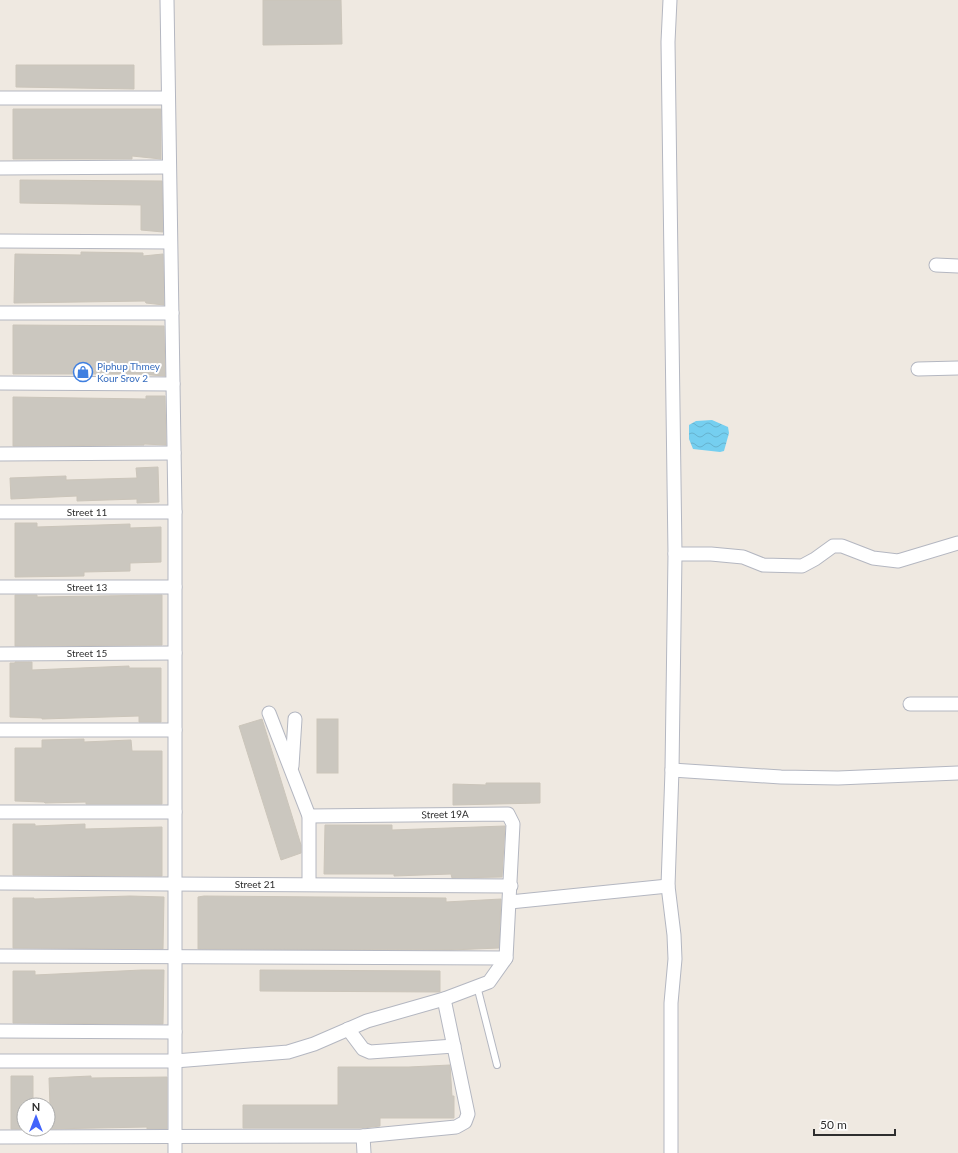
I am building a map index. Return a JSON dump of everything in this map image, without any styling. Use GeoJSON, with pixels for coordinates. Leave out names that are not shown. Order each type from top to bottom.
{"type":"FeatureCollection","features":[{"type":"Feature","properties":{"kind":"street"},"geometry":{"type":"LineString","coordinates":[[167,0],[175,512],[175,1153]]}},
{"type":"Feature","properties":{"kind":"street"},"geometry":{"type":"LineString","coordinates":[[670,0],[668,42],[675,554],[672,770],[668,886],[674,935],[675,959],[671,1003],[671,1153]]}},
{"type":"Feature","properties":{"kind":"street"},"geometry":{"type":"LineString","coordinates":[[0,98],[168,98]]}},
{"type":"Feature","properties":{"kind":"street"},"geometry":{"type":"LineString","coordinates":[[0,168],[169,167]]}},
{"type":"Feature","properties":{"kind":"street"},"geometry":{"type":"LineString","coordinates":[[0,241],[170,242]]}},
{"type":"Feature","properties":{"kind":"street"},"geometry":{"type":"LineString","coordinates":[[936,265],[958,266]]}},
{"type":"Feature","properties":{"kind":"street"},"geometry":{"type":"LineString","coordinates":[[0,313],[172,313]]}},
{"type":"Feature","properties":{"kind":"street"},"geometry":{"type":"LineString","coordinates":[[918,369],[958,368]]}},
{"type":"Feature","properties":{"kind":"street"},"geometry":{"type":"LineString","coordinates":[[0,383],[173,384]]}},
{"type":"Feature","properties":{"kind":"street"},"geometry":{"type":"LineString","coordinates":[[0,454],[174,453]]}},
{"type":"Feature","properties":{"kind":"street","name":"Street 11"},"geometry":{"type":"LineString","coordinates":[[0,512],[175,512]]}},
{"type":"Feature","properties":{"kind":"street"},"geometry":{"type":"LineString","coordinates":[[675,554],[743,557],[763,565],[802,566],[833,546],[842,546],[873,558],[898,561],[958,543]]}},
{"type":"Feature","properties":{"kind":"street","name":"Street 13"},"geometry":{"type":"LineString","coordinates":[[0,587],[175,587]]}},
{"type":"Feature","properties":{"kind":"street","name":"Street 15"},"geometry":{"type":"LineString","coordinates":[[0,654],[175,653]]}},
{"type":"Feature","properties":{"kind":"street"},"geometry":{"type":"LineString","coordinates":[[910,704],[958,704]]}},
{"type":"Feature","properties":{"kind":"street"},"geometry":{"type":"LineString","coordinates":[[269,713],[309,816],[309,884]]}},
{"type":"Feature","properties":{"kind":"street"},"geometry":{"type":"LineString","coordinates":[[292,772],[295,719]]}},
{"type":"Feature","properties":{"kind":"street"},"geometry":{"type":"LineString","coordinates":[[0,730],[175,730]]}},
{"type":"Feature","properties":{"kind":"street"},"geometry":{"type":"LineString","coordinates":[[672,770],[838,778],[958,773]]}},
{"type":"Feature","properties":{"kind":"street"},"geometry":{"type":"LineString","coordinates":[[0,812],[175,812]]}},
{"type":"Feature","properties":{"kind":"street","name":"Street 19A"},"geometry":{"type":"LineString","coordinates":[[309,816],[508,814],[512,824],[511,886]]}},
{"type":"Feature","properties":{"kind":"street","name":"Street 21"},"geometry":{"type":"LineString","coordinates":[[0,883],[511,886]]}},
{"type":"Feature","properties":{"kind":"street"},"geometry":{"type":"LineString","coordinates":[[0,1061],[175,1061],[288,1052],[314,1044],[367,1021],[444,999],[489,982],[506,958],[511,886]]}},
{"type":"Feature","properties":{"kind":"street"},"geometry":{"type":"LineString","coordinates":[[510,902],[668,886]]}},
{"type":"Feature","properties":{"kind":"street"},"geometry":{"type":"LineString","coordinates":[[0,956],[506,958]]}},
{"type":"Feature","properties":{"kind":"street"},"geometry":{"type":"LineString","coordinates":[[0,1137],[363,1136],[456,1127],[464,1122],[468,1114],[444,999]]}},
{"type":"Feature","properties":{"kind":"street"},"geometry":{"type":"LineString","coordinates":[[348,1029],[363,1049],[370,1052],[454,1046]]}},
{"type":"Feature","properties":{"kind":"street"},"geometry":{"type":"LineString","coordinates":[[0,1031],[175,1032]]}},
{"type":"Feature","properties":{"kind":"street"},"geometry":{"type":"LineString","coordinates":[[363,1136],[364,1153]]}},
{"type":"Feature","properties":{"kind":"lane"},"geometry":{"type":"LineString","coordinates":[[477,986],[497,1065]]}},
{"type":"Feature","properties":{"kind":"water"},"geometry":{"type":"Polygon","coordinates":[[[712,420],[728,427],[729,433],[724,451],[720,452],[693,449],[689,439],[689,425],[696,421],[712,420]]]}},
{"type":"Feature","properties":{"kind":"building"},"geometry":{"type":"Polygon","coordinates":[[[263,0],[341,0],[342,44],[263,45],[263,0]]]}},
{"type":"Feature","properties":{"kind":"building"},"geometry":{"type":"Polygon","coordinates":[[[16,65],[134,65],[134,89],[16,87],[16,65]]]}},
{"type":"Feature","properties":{"kind":"building"},"geometry":{"type":"Polygon","coordinates":[[[13,109],[161,109],[161,159],[132,156],[132,159],[13,159],[13,109]]]}},
{"type":"Feature","properties":{"kind":"building"},"geometry":{"type":"Polygon","coordinates":[[[20,180],[162,181],[163,232],[141,230],[141,205],[20,203],[20,180]]]}},
{"type":"Feature","properties":{"kind":"building"},"geometry":{"type":"Polygon","coordinates":[[[81,252],[143,253],[143,256],[163,254],[164,305],[146,303],[145,301],[14,303],[15,254],[81,255],[81,252]]]}},
{"type":"Feature","properties":{"kind":"building"},"geometry":{"type":"Polygon","coordinates":[[[13,325],[164,326],[165,376],[138,374],[13,374],[13,325]]]}},
{"type":"Feature","properties":{"kind":"building"},"geometry":{"type":"Polygon","coordinates":[[[146,396],[165,396],[166,445],[13,446],[13,397],[146,399],[146,396]]]}},
{"type":"Feature","properties":{"kind":"building"},"geometry":{"type":"Polygon","coordinates":[[[158,467],[159,502],[137,503],[137,499],[77,501],[77,496],[11,499],[10,478],[66,476],[66,480],[137,478],[136,468],[158,467]]]}},
{"type":"Feature","properties":{"kind":"building"},"geometry":{"type":"Polygon","coordinates":[[[15,523],[37,523],[37,527],[130,524],[130,528],[161,527],[161,562],[130,563],[130,571],[84,572],[84,576],[15,577],[15,523]]]}},
{"type":"Feature","properties":{"kind":"building"},"geometry":{"type":"Polygon","coordinates":[[[15,595],[37,595],[37,597],[162,595],[162,645],[15,646],[15,595]]]}},
{"type":"Feature","properties":{"kind":"building"},"geometry":{"type":"Polygon","coordinates":[[[32,662],[32,670],[129,666],[129,668],[161,668],[161,722],[139,722],[139,716],[42,719],[10,717],[10,663],[32,662]]]}},
{"type":"Feature","properties":{"kind":"building"},"geometry":{"type":"Polygon","coordinates":[[[262,719],[301,845],[301,853],[281,860],[239,726],[262,719]]]}},
{"type":"Feature","properties":{"kind":"building"},"geometry":{"type":"Polygon","coordinates":[[[317,719],[338,719],[338,773],[317,773],[317,719]]]}},
{"type":"Feature","properties":{"kind":"building"},"geometry":{"type":"Polygon","coordinates":[[[84,739],[84,742],[131,740],[132,751],[162,751],[162,804],[86,804],[86,802],[45,803],[15,801],[15,748],[42,748],[42,740],[84,739]]]}},
{"type":"Feature","properties":{"kind":"building"},"geometry":{"type":"Polygon","coordinates":[[[486,783],[540,783],[540,803],[453,805],[453,784],[486,785],[486,783]]]}},
{"type":"Feature","properties":{"kind":"building"},"geometry":{"type":"Polygon","coordinates":[[[13,824],[35,824],[35,826],[85,824],[85,829],[162,827],[162,876],[13,875],[13,824]]]}},
{"type":"Feature","properties":{"kind":"building"},"geometry":{"type":"Polygon","coordinates":[[[325,825],[392,825],[392,830],[505,826],[502,877],[452,878],[451,874],[394,876],[394,874],[324,874],[325,825]]]}},
{"type":"Feature","properties":{"kind":"building"},"geometry":{"type":"Polygon","coordinates":[[[130,896],[164,897],[163,949],[13,948],[13,898],[34,899],[130,896]]]}},
{"type":"Feature","properties":{"kind":"building"},"geometry":{"type":"Polygon","coordinates":[[[198,897],[446,898],[446,902],[501,899],[499,948],[451,950],[198,949],[198,897]]]}},
{"type":"Feature","properties":{"kind":"building"},"geometry":{"type":"Polygon","coordinates":[[[164,970],[163,1024],[13,1023],[13,971],[35,971],[35,975],[164,970]]]}},
{"type":"Feature","properties":{"kind":"building"},"geometry":{"type":"Polygon","coordinates":[[[260,970],[440,971],[440,992],[260,991],[260,970]]]}},
{"type":"Feature","properties":{"kind":"building"},"geometry":{"type":"Polygon","coordinates":[[[450,1065],[452,1096],[454,1096],[454,1118],[380,1118],[380,1126],[363,1128],[243,1128],[243,1105],[338,1105],[338,1067],[409,1067],[450,1065]]]}},
{"type":"Feature","properties":{"kind":"building"},"geometry":{"type":"Polygon","coordinates":[[[11,1076],[33,1076],[33,1097],[16,1097],[16,1129],[11,1129],[11,1076]]]}},
{"type":"Feature","properties":{"kind":"building"},"geometry":{"type":"Polygon","coordinates":[[[91,1076],[91,1078],[167,1077],[167,1129],[147,1129],[147,1127],[56,1129],[56,1097],[50,1097],[49,1078],[91,1076]]]}},
{"type":"Feature","properties":{"kind":"place","name":"Piphup Thmey Kour Srov 2"},"geometry":{"type":"Point","coordinates":[83,372]}}]}
